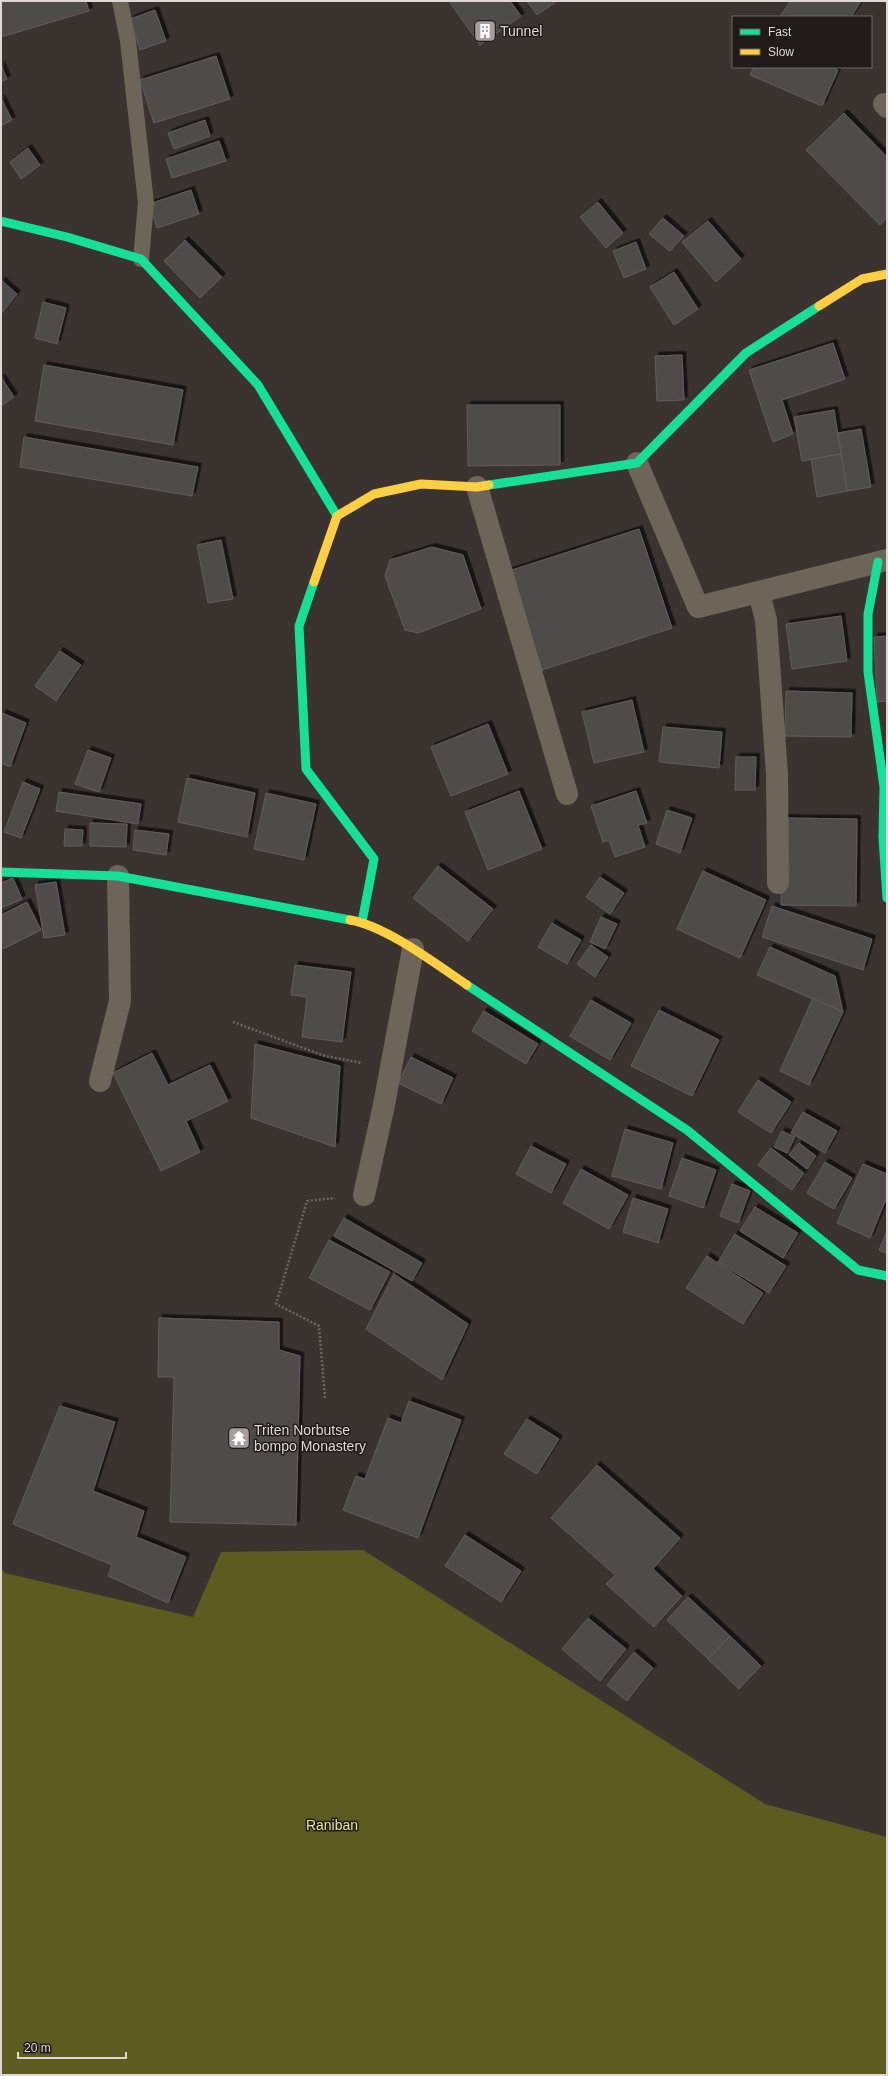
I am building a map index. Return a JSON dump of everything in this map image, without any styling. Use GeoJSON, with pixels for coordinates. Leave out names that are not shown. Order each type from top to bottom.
{"type":"FeatureCollection","features":[{"type":"Feature","properties":{"kind":"street"},"geometry":{"type":"LineString","coordinates":[[1,221],[67,236],[141,259],[258,386],[337,516]]}},
{"type":"Feature","properties":{"kind":"street"},"geometry":{"type":"LineString","coordinates":[[362,922],[374,859],[306,769],[299,626],[337,516],[374,494],[421,484],[477,487],[637,463],[746,354],[862,279],[887,274]]}},
{"type":"Feature","properties":{"kind":"street"},"geometry":{"type":"LineString","coordinates":[[637,463],[698,607],[759,593],[882,561],[868,614],[868,672],[884,787],[883,838],[887,898]]}},
{"type":"Feature","properties":{"kind":"street"},"geometry":{"type":"LineString","coordinates":[[477,487],[567,794]]}},
{"type":"Feature","properties":{"kind":"street"},"geometry":{"type":"LineString","coordinates":[[759,593],[766,628],[777,774],[778,883]]}},
{"type":"Feature","properties":{"kind":"street"},"geometry":{"type":"LineString","coordinates":[[1,872],[118,876],[362,922],[413,949],[687,1130],[858,1270],[887,1276]]}},
{"type":"Feature","properties":{"kind":"street"},"geometry":{"type":"LineString","coordinates":[[100,1081],[120,1001],[118,876]]}},
{"type":"Feature","properties":{"kind":"street"},"geometry":{"type":"LineString","coordinates":[[364,1195],[384,1105],[413,949]]}},
{"type":"Feature","properties":{"kind":"lane"},"geometry":{"type":"LineString","coordinates":[[120,1],[128,41],[146,203],[141,259]]}},
{"type":"Feature","properties":{"kind":"path"},"geometry":{"type":"LineString","coordinates":[[233,1022],[325,1056],[369,1064]]}},
{"type":"Feature","properties":{"kind":"path"},"geometry":{"type":"LineString","coordinates":[[325,1398],[319,1326],[276,1304],[307,1201],[364,1195]]}},
{"type":"Feature","properties":{"kind":"green space","name":"Raniban"},"geometry":{"type":"Polygon","coordinates":[[[363,1550],[765,1804],[887,1837],[887,2075],[1,2075],[1,1568],[5,1573],[193,1617],[221,1552],[363,1550]]]}},
{"type":"Feature","properties":{"kind":"building"},"geometry":{"type":"Polygon","coordinates":[[[1,1],[86,1],[89,11],[1,37],[1,1]]]}},
{"type":"Feature","properties":{"kind":"building","name":"Tunnel"},"geometry":{"type":"Polygon","coordinates":[[[449,1],[510,1],[521,16],[480,45],[449,1]]]}},
{"type":"Feature","properties":{"kind":"building","name":"Tunnel"},"geometry":{"type":"Polygon","coordinates":[[[527,1],[557,1],[537,15],[527,1]]]}},
{"type":"Feature","properties":{"kind":"building"},"geometry":{"type":"Polygon","coordinates":[[[790,1],[861,1],[852,16],[781,16],[790,1]]]}},
{"type":"Feature","properties":{"kind":"building"},"geometry":{"type":"Polygon","coordinates":[[[155,10],[166,41],[140,50],[130,19],[155,10]]]}},
{"type":"Feature","properties":{"kind":"building"},"geometry":{"type":"Polygon","coordinates":[[[216,56],[230,99],[154,123],[140,80],[216,56]]]}},
{"type":"Feature","properties":{"kind":"building"},"geometry":{"type":"Polygon","coordinates":[[[1,65],[7,79],[1,82],[1,65]]]}},
{"type":"Feature","properties":{"kind":"building"},"geometry":{"type":"Polygon","coordinates":[[[754,68],[833,68],[838,70],[822,106],[750,75],[754,68]]]}},
{"type":"Feature","properties":{"kind":"building"},"geometry":{"type":"Polygon","coordinates":[[[1,98],[12,120],[1,126],[1,98]]]}},
{"type":"Feature","properties":{"kind":"building"},"geometry":{"type":"Polygon","coordinates":[[[844,113],[887,157],[887,218],[880,225],[806,150],[844,113]]]}},
{"type":"Feature","properties":{"kind":"building"},"geometry":{"type":"Polygon","coordinates":[[[205,120],[210,136],[174,149],[168,133],[205,120]]]}},
{"type":"Feature","properties":{"kind":"building"},"geometry":{"type":"Polygon","coordinates":[[[219,141],[226,161],[172,178],[166,159],[219,141]]]}},
{"type":"Feature","properties":{"kind":"building"},"geometry":{"type":"Polygon","coordinates":[[[28,148],[40,165],[21,179],[10,162],[28,148]]]}},
{"type":"Feature","properties":{"kind":"building"},"geometry":{"type":"Polygon","coordinates":[[[191,190],[199,214],[157,228],[149,204],[191,190]]]}},
{"type":"Feature","properties":{"kind":"building"},"geometry":{"type":"Polygon","coordinates":[[[598,202],[623,233],[606,248],[580,217],[598,202]]]}},
{"type":"Feature","properties":{"kind":"building"},"geometry":{"type":"Polygon","coordinates":[[[663,218],[684,236],[670,251],[649,234],[663,218]]]}},
{"type":"Feature","properties":{"kind":"building"},"geometry":{"type":"Polygon","coordinates":[[[708,221],[741,259],[716,282],[682,242],[708,221]]]}},
{"type":"Feature","properties":{"kind":"building"},"geometry":{"type":"Polygon","coordinates":[[[185,240],[222,277],[200,298],[164,261],[185,240]]]}},
{"type":"Feature","properties":{"kind":"building"},"geometry":{"type":"Polygon","coordinates":[[[636,242],[646,269],[624,278],[613,251],[636,242]]]}},
{"type":"Feature","properties":{"kind":"building"},"geometry":{"type":"Polygon","coordinates":[[[674,272],[698,309],[674,325],[650,287],[674,272]]]}},
{"type":"Feature","properties":{"kind":"building"},"geometry":{"type":"Polygon","coordinates":[[[1,280],[17,294],[1,314],[1,280]]]}},
{"type":"Feature","properties":{"kind":"building"},"geometry":{"type":"Polygon","coordinates":[[[43,302],[66,308],[57,344],[35,338],[43,302]]]}},
{"type":"Feature","properties":{"kind":"building"},"geometry":{"type":"Polygon","coordinates":[[[833,343],[845,379],[782,400],[793,434],[773,442],[749,370],[833,343]]]}},
{"type":"Feature","properties":{"kind":"building"},"geometry":{"type":"Polygon","coordinates":[[[682,355],[684,400],[657,401],[655,356],[682,355]]]}},
{"type":"Feature","properties":{"kind":"building"},"geometry":{"type":"Polygon","coordinates":[[[44,365],[183,390],[173,445],[35,421],[44,365]]]}},
{"type":"Feature","properties":{"kind":"building"},"geometry":{"type":"Polygon","coordinates":[[[1,377],[14,397],[1,406],[1,377]]]}},
{"type":"Feature","properties":{"kind":"building"},"geometry":{"type":"Polygon","coordinates":[[[467,405],[560,405],[560,465],[468,466],[467,405]]]}},
{"type":"Feature","properties":{"kind":"building"},"geometry":{"type":"Polygon","coordinates":[[[834,410],[841,454],[802,461],[794,417],[834,410]]]}},
{"type":"Feature","properties":{"kind":"building"},"geometry":{"type":"Polygon","coordinates":[[[861,429],[871,487],[847,491],[838,433],[861,429]]]}},
{"type":"Feature","properties":{"kind":"building"},"geometry":{"type":"Polygon","coordinates":[[[24,437],[198,467],[192,496],[20,467],[24,437]]]}},
{"type":"Feature","properties":{"kind":"building"},"geometry":{"type":"Polygon","coordinates":[[[841,454],[847,491],[817,497],[811,459],[841,454]]]}},
{"type":"Feature","properties":{"kind":"building"},"geometry":{"type":"Polygon","coordinates":[[[639,529],[672,628],[542,670],[509,571],[639,529]]]}},
{"type":"Feature","properties":{"kind":"building"},"geometry":{"type":"Polygon","coordinates":[[[221,540],[233,599],[208,603],[197,545],[221,540]]]}},
{"type":"Feature","properties":{"kind":"building"},"geometry":{"type":"Polygon","coordinates":[[[432,547],[463,555],[481,609],[418,633],[405,630],[385,576],[390,560],[432,547]]]}},
{"type":"Feature","properties":{"kind":"building"},"geometry":{"type":"Polygon","coordinates":[[[841,616],[847,661],[792,669],[786,624],[841,616]]]}},
{"type":"Feature","properties":{"kind":"building"},"geometry":{"type":"Polygon","coordinates":[[[887,636],[887,701],[877,702],[874,637],[887,636]]]}},
{"type":"Feature","properties":{"kind":"building"},"geometry":{"type":"Polygon","coordinates":[[[60,651],[81,665],[56,701],[35,686],[60,651]]]}},
{"type":"Feature","properties":{"kind":"building"},"geometry":{"type":"Polygon","coordinates":[[[786,691],[852,693],[851,737],[785,736],[786,691]]]}},
{"type":"Feature","properties":{"kind":"building"},"geometry":{"type":"Polygon","coordinates":[[[632,700],[644,752],[594,763],[582,712],[632,700]]]}},
{"type":"Feature","properties":{"kind":"building"},"geometry":{"type":"Polygon","coordinates":[[[2,713],[26,723],[10,767],[1,763],[2,713]]]}},
{"type":"Feature","properties":{"kind":"building"},"geometry":{"type":"Polygon","coordinates":[[[488,724],[508,774],[451,796],[431,747],[488,724]]]}},
{"type":"Feature","properties":{"kind":"building"},"geometry":{"type":"Polygon","coordinates":[[[663,727],[722,732],[719,768],[659,762],[663,727]]]}},
{"type":"Feature","properties":{"kind":"building"},"geometry":{"type":"Polygon","coordinates":[[[88,750],[111,758],[99,792],[75,784],[88,750]]]}},
{"type":"Feature","properties":{"kind":"building"},"geometry":{"type":"Polygon","coordinates":[[[736,757],[756,757],[755,790],[735,790],[736,757]]]}},
{"type":"Feature","properties":{"kind":"building"},"geometry":{"type":"Polygon","coordinates":[[[187,778],[255,793],[247,837],[178,822],[187,778]]]}},
{"type":"Feature","properties":{"kind":"building"},"geometry":{"type":"Polygon","coordinates":[[[23,782],[40,789],[21,838],[4,832],[23,782]]]}},
{"type":"Feature","properties":{"kind":"building"},"geometry":{"type":"Polygon","coordinates":[[[519,791],[542,849],[488,870],[465,812],[519,791]]]}},
{"type":"Feature","properties":{"kind":"building"},"geometry":{"type":"Polygon","coordinates":[[[636,791],[647,823],[638,825],[645,847],[615,857],[609,840],[603,842],[591,806],[636,791]]]}},
{"type":"Feature","properties":{"kind":"building"},"geometry":{"type":"Polygon","coordinates":[[[59,792],[141,804],[138,824],[56,811],[59,792]]]}},
{"type":"Feature","properties":{"kind":"building"},"geometry":{"type":"Polygon","coordinates":[[[266,793],[316,804],[304,860],[254,849],[266,793]]]}},
{"type":"Feature","properties":{"kind":"building"},"geometry":{"type":"Polygon","coordinates":[[[667,810],[692,818],[680,853],[656,844],[667,810]]]}},
{"type":"Feature","properties":{"kind":"building"},"geometry":{"type":"Polygon","coordinates":[[[782,818],[857,819],[856,906],[781,905],[782,818]]]}},
{"type":"Feature","properties":{"kind":"building"},"geometry":{"type":"Polygon","coordinates":[[[90,823],[127,824],[126,847],[90,846],[90,823]]]}},
{"type":"Feature","properties":{"kind":"building"},"geometry":{"type":"Polygon","coordinates":[[[65,829],[83,830],[82,846],[64,846],[65,829]]]}},
{"type":"Feature","properties":{"kind":"building"},"geometry":{"type":"Polygon","coordinates":[[[135,830],[169,834],[166,855],[133,850],[135,830]]]}},
{"type":"Feature","properties":{"kind":"building"},"geometry":{"type":"Polygon","coordinates":[[[438,866],[493,909],[468,941],[413,898],[438,866]]]}},
{"type":"Feature","properties":{"kind":"building"},"geometry":{"type":"Polygon","coordinates":[[[703,871],[766,900],[740,958],[677,929],[703,871]]]}},
{"type":"Feature","properties":{"kind":"building"},"geometry":{"type":"Polygon","coordinates":[[[600,877],[624,893],[610,914],[586,897],[600,877]]]}},
{"type":"Feature","properties":{"kind":"building"},"geometry":{"type":"Polygon","coordinates":[[[13,878],[22,899],[1,908],[1,883],[13,878]]]}},
{"type":"Feature","properties":{"kind":"building"},"geometry":{"type":"Polygon","coordinates":[[[56,882],[65,935],[44,938],[35,885],[56,882]]]}},
{"type":"Feature","properties":{"kind":"building"},"geometry":{"type":"Polygon","coordinates":[[[27,902],[41,930],[3,949],[1,945],[1,915],[27,902]]]}},
{"type":"Feature","properties":{"kind":"building"},"geometry":{"type":"Polygon","coordinates":[[[772,906],[872,939],[863,970],[762,937],[772,906]]]}},
{"type":"Feature","properties":{"kind":"building"},"geometry":{"type":"Polygon","coordinates":[[[601,917],[617,924],[605,949],[590,942],[601,917]]]}},
{"type":"Feature","properties":{"kind":"building"},"geometry":{"type":"Polygon","coordinates":[[[552,923],[581,940],[567,964],[538,947],[552,923]]]}},
{"type":"Feature","properties":{"kind":"building"},"geometry":{"type":"Polygon","coordinates":[[[591,945],[608,957],[595,977],[577,964],[591,945]]]}},
{"type":"Feature","properties":{"kind":"building"},"geometry":{"type":"Polygon","coordinates":[[[770,947],[835,976],[843,1012],[757,975],[770,947]]]}},
{"type":"Feature","properties":{"kind":"building"},"geometry":{"type":"Polygon","coordinates":[[[295,965],[351,972],[342,1042],[302,1037],[307,997],[291,995],[295,965]]]}},
{"type":"Feature","properties":{"kind":"building"},"geometry":{"type":"Polygon","coordinates":[[[813,998],[843,1012],[809,1085],[780,1071],[813,998]]]}},
{"type":"Feature","properties":{"kind":"building"},"geometry":{"type":"Polygon","coordinates":[[[591,1000],[631,1023],[610,1060],[570,1036],[591,1000]]]}},
{"type":"Feature","properties":{"kind":"building"},"geometry":{"type":"Polygon","coordinates":[[[659,1010],[719,1040],[692,1096],[631,1066],[659,1010]]]}},
{"type":"Feature","properties":{"kind":"building"},"geometry":{"type":"Polygon","coordinates":[[[484,1011],[538,1044],[526,1064],[472,1031],[484,1011]]]}},
{"type":"Feature","properties":{"kind":"building"},"geometry":{"type":"Polygon","coordinates":[[[255,1044],[340,1066],[335,1147],[251,1118],[255,1044]]]}},
{"type":"Feature","properties":{"kind":"building"},"geometry":{"type":"Polygon","coordinates":[[[152,1053],[168,1085],[210,1065],[228,1101],[186,1121],[200,1152],[161,1171],[113,1073],[152,1053]]]}},
{"type":"Feature","properties":{"kind":"building"},"geometry":{"type":"Polygon","coordinates":[[[411,1057],[453,1078],[441,1104],[398,1083],[411,1057]]]}},
{"type":"Feature","properties":{"kind":"building"},"geometry":{"type":"Polygon","coordinates":[[[758,1080],[791,1102],[771,1133],[738,1112],[758,1080]]]}},
{"type":"Feature","properties":{"kind":"building"},"geometry":{"type":"Polygon","coordinates":[[[803,1112],[837,1131],[825,1153],[791,1133],[803,1112]]]}},
{"type":"Feature","properties":{"kind":"building"},"geometry":{"type":"Polygon","coordinates":[[[625,1129],[673,1143],[661,1189],[612,1176],[625,1129]]]}},
{"type":"Feature","properties":{"kind":"building"},"geometry":{"type":"Polygon","coordinates":[[[782,1131],[795,1137],[787,1153],[774,1147],[782,1131]]]}},
{"type":"Feature","properties":{"kind":"building"},"geometry":{"type":"Polygon","coordinates":[[[799,1143],[816,1156],[807,1169],[789,1155],[799,1143]]]}},
{"type":"Feature","properties":{"kind":"building"},"geometry":{"type":"Polygon","coordinates":[[[531,1146],[566,1164],[551,1193],[516,1174],[531,1146]]]}},
{"type":"Feature","properties":{"kind":"building"},"geometry":{"type":"Polygon","coordinates":[[[771,1148],[804,1173],[792,1190],[758,1165],[771,1148]]]}},
{"type":"Feature","properties":{"kind":"building"},"geometry":{"type":"Polygon","coordinates":[[[682,1158],[716,1170],[703,1208],[669,1196],[682,1158]]]}},
{"type":"Feature","properties":{"kind":"building"},"geometry":{"type":"Polygon","coordinates":[[[825,1162],[852,1178],[834,1209],[807,1193],[825,1162]]]}},
{"type":"Feature","properties":{"kind":"building"},"geometry":{"type":"Polygon","coordinates":[[[863,1164],[887,1174],[887,1197],[870,1238],[837,1223],[863,1164]]]}},
{"type":"Feature","properties":{"kind":"building"},"geometry":{"type":"Polygon","coordinates":[[[581,1169],[628,1195],[609,1229],[563,1203],[581,1169]]]}},
{"type":"Feature","properties":{"kind":"building"},"geometry":{"type":"Polygon","coordinates":[[[732,1184],[750,1191],[738,1223],[720,1216],[732,1184]]]}},
{"type":"Feature","properties":{"kind":"building"},"geometry":{"type":"Polygon","coordinates":[[[633,1198],[668,1209],[658,1243],[623,1232],[633,1198]]]}},
{"type":"Feature","properties":{"kind":"building"},"geometry":{"type":"Polygon","coordinates":[[[755,1207],[798,1233],[783,1258],[740,1231],[755,1207]]]}},
{"type":"Feature","properties":{"kind":"building"},"geometry":{"type":"Polygon","coordinates":[[[344,1218],[422,1263],[412,1281],[334,1236],[344,1218]]]}},
{"type":"Feature","properties":{"kind":"building"},"geometry":{"type":"Polygon","coordinates":[[[887,1231],[887,1254],[879,1250],[887,1231]]]}},
{"type":"Feature","properties":{"kind":"building"},"geometry":{"type":"Polygon","coordinates":[[[735,1234],[786,1266],[769,1293],[718,1262],[735,1234]]]}},
{"type":"Feature","properties":{"kind":"building"},"geometry":{"type":"Polygon","coordinates":[[[329,1240],[390,1272],[370,1310],[309,1278],[329,1240]]]}},
{"type":"Feature","properties":{"kind":"building"},"geometry":{"type":"Polygon","coordinates":[[[707,1256],[763,1293],[743,1324],[686,1288],[707,1256]]]}},
{"type":"Feature","properties":{"kind":"building"},"geometry":{"type":"Polygon","coordinates":[[[394,1274],[468,1324],[442,1380],[366,1329],[394,1274]]]}},
{"type":"Feature","properties":{"kind":"building"},"geometry":{"type":"Polygon","coordinates":[[[159,1318],[279,1322],[279,1350],[300,1356],[296,1525],[170,1522],[174,1377],[158,1377],[159,1318]]]}},
{"type":"Feature","properties":{"kind":"building"},"geometry":{"type":"Polygon","coordinates":[[[409,1401],[461,1420],[418,1538],[343,1510],[356,1476],[365,1479],[388,1418],[401,1423],[409,1401]]]}},
{"type":"Feature","properties":{"kind":"building"},"geometry":{"type":"Polygon","coordinates":[[[60,1406],[115,1422],[93,1491],[144,1511],[136,1537],[186,1557],[168,1603],[108,1576],[112,1565],[13,1524],[60,1406]]]}},
{"type":"Feature","properties":{"kind":"building"},"geometry":{"type":"Polygon","coordinates":[[[527,1419],[559,1439],[537,1474],[504,1454],[527,1419]]]}},
{"type":"Feature","properties":{"kind":"building"},"geometry":{"type":"Polygon","coordinates":[[[597,1465],[680,1538],[653,1569],[682,1596],[654,1627],[606,1584],[615,1575],[551,1518],[597,1465]]]}},
{"type":"Feature","properties":{"kind":"building"},"geometry":{"type":"Polygon","coordinates":[[[465,1535],[521,1571],[501,1602],[445,1566],[465,1535]]]}},
{"type":"Feature","properties":{"kind":"building"},"geometry":{"type":"Polygon","coordinates":[[[688,1597],[730,1636],[708,1659],[667,1620],[688,1597]]]}},
{"type":"Feature","properties":{"kind":"building"},"geometry":{"type":"Polygon","coordinates":[[[588,1618],[626,1649],[600,1681],[562,1649],[588,1618]]]}},
{"type":"Feature","properties":{"kind":"building"},"geometry":{"type":"Polygon","coordinates":[[[730,1636],[761,1666],[739,1689],[708,1659],[730,1636]]]}},
{"type":"Feature","properties":{"kind":"building"},"geometry":{"type":"Polygon","coordinates":[[[634,1652],[653,1668],[627,1701],[607,1685],[634,1652]]]}},
{"type":"Feature","properties":{"kind":"traffic: fast"},"geometry":{"type":"LineString","coordinates":[[1,221],[67,237],[141,259],[258,385],[337,516]]}},
{"type":"Feature","properties":{"kind":"traffic: fast"},"geometry":{"type":"LineString","coordinates":[[489,485],[637,463],[746,353],[819,306]]}},
{"type":"Feature","properties":{"kind":"traffic: fast"},"geometry":{"type":"LineString","coordinates":[[878,562],[868,614],[868,672],[884,787],[883,838],[887,898]]}},
{"type":"Feature","properties":{"kind":"traffic: fast"},"geometry":{"type":"LineString","coordinates":[[314,582],[299,626],[306,769],[374,859],[362,922]]}},
{"type":"Feature","properties":{"kind":"traffic: fast"},"geometry":{"type":"LineString","coordinates":[[1,872],[118,876],[350,920]]}},
{"type":"Feature","properties":{"kind":"traffic: fast"},"geometry":{"type":"LineString","coordinates":[[467,985],[687,1130],[858,1270],[887,1276]]}},
{"type":"Feature","properties":{"kind":"traffic: slow"},"geometry":{"type":"LineString","coordinates":[[819,306],[862,279],[887,274]]}},
{"type":"Feature","properties":{"kind":"traffic: slow"},"geometry":{"type":"LineString","coordinates":[[314,582],[337,516],[374,494],[421,484],[477,487],[489,485]]}},
{"type":"Feature","properties":{"kind":"traffic: slow"},"geometry":{"type":"LineString","coordinates":[[350,920],[364,924],[395,938],[467,985]]}},
{"type":"Feature","properties":{"kind":"place","name":"Tunnel"},"geometry":{"type":"Point","coordinates":[485,31]}},
{"type":"Feature","properties":{"kind":"place","name":"Triten Norbutse bompo Monastery"},"geometry":{"type":"Point","coordinates":[239,1438]}}]}
